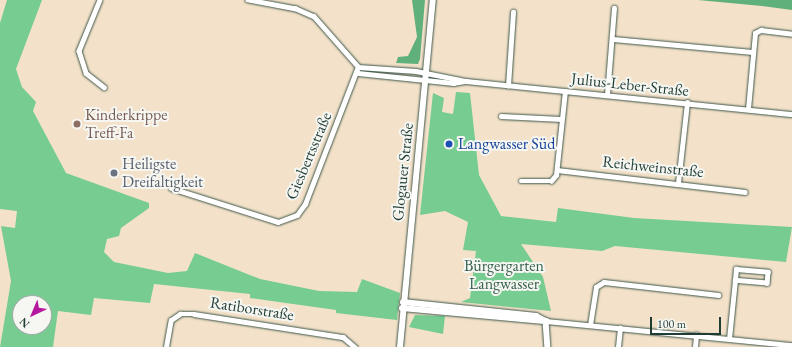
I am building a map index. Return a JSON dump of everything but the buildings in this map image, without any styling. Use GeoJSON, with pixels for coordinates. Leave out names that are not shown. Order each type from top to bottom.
{"type":"FeatureCollection","features":[{"type":"Feature","properties":{"kind":"street"},"geometry":{"type":"LineString","coordinates":[[100,0],[80,44],[79,60],[92,79],[104,87]]}},
{"type":"Feature","properties":{"kind":"street"},"geometry":{"type":"LineString","coordinates":[[248,0],[296,9],[314,17],[358,67],[358,73]]}},
{"type":"Feature","properties":{"kind":"street","name":"Glogauer Straße"},"geometry":{"type":"LineString","coordinates":[[400,347],[402,308],[433,0]]}},
{"type":"Feature","properties":{"kind":"street"},"geometry":{"type":"LineString","coordinates":[[608,96],[614,8]]}},
{"type":"Feature","properties":{"kind":"street"},"geometry":{"type":"LineString","coordinates":[[508,86],[512,12]]}},
{"type":"Feature","properties":{"kind":"street"},"geometry":{"type":"LineString","coordinates":[[748,110],[752,52],[758,31],[792,34]]}},
{"type":"Feature","properties":{"kind":"street"},"geometry":{"type":"LineString","coordinates":[[613,39],[752,52]]}},
{"type":"Feature","properties":{"kind":"street","name":"Julius-Leber-Straße"},"geometry":{"type":"LineString","coordinates":[[358,67],[425,73],[466,81],[508,86],[792,114]]}},
{"type":"Feature","properties":{"kind":"street","name":"Julius-Leber-Straße"},"geometry":{"type":"LineString","coordinates":[[358,73],[424,80],[466,81]]}},
{"type":"Feature","properties":{"kind":"street","name":"Giesbertsstraße"},"geometry":{"type":"LineString","coordinates":[[171,188],[268,220],[291,218],[305,204],[358,73]]}},
{"type":"Feature","properties":{"kind":"street"},"geometry":{"type":"LineString","coordinates":[[521,181],[551,181],[557,170],[565,91]]}},
{"type":"Feature","properties":{"kind":"street"},"geometry":{"type":"LineString","coordinates":[[678,183],[687,103]]}},
{"type":"Feature","properties":{"kind":"street"},"geometry":{"type":"LineString","coordinates":[[501,116],[561,119]]}},
{"type":"Feature","properties":{"kind":"street","name":"Reichweinstraße"},"geometry":{"type":"LineString","coordinates":[[557,170],[745,192]]}},
{"type":"Feature","properties":{"kind":"street"},"geometry":{"type":"LineString","coordinates":[[729,339],[736,269],[768,272],[767,283],[735,280]]}},
{"type":"Feature","properties":{"kind":"street"},"geometry":{"type":"LineString","coordinates":[[590,325],[596,287],[604,282],[718,295]]}},
{"type":"Feature","properties":{"kind":"street"},"geometry":{"type":"LineString","coordinates":[[403,302],[536,316],[546,321]]}},
{"type":"Feature","properties":{"kind":"street"},"geometry":{"type":"LineString","coordinates":[[402,308],[696,335],[772,345],[792,345]]}},
{"type":"Feature","properties":{"kind":"street","name":"Ratiborstraße"},"geometry":{"type":"LineString","coordinates":[[166,347],[171,320],[180,314],[194,314],[343,337],[355,347]]}},
{"type":"Feature","properties":{"kind":"street"},"geometry":{"type":"LineString","coordinates":[[546,321],[548,347]]}},
{"type":"Feature","properties":{"kind":"street"},"geometry":{"type":"LineString","coordinates":[[618,347],[620,328]]}},
{"type":"Feature","properties":{"kind":"street"},"geometry":{"type":"LineString","coordinates":[[695,347],[696,335]]}},
{"type":"Feature","properties":{"kind":"green space"},"geometry":{"type":"Polygon","coordinates":[[[7,0],[42,0],[16,69],[22,87],[36,102],[33,111],[66,173],[149,203],[149,208],[121,228],[119,236],[107,239],[104,252],[114,262],[168,273],[187,271],[195,253],[260,279],[319,291],[357,292],[362,279],[400,293],[397,320],[336,313],[336,310],[250,298],[250,294],[154,284],[150,303],[94,298],[91,315],[58,311],[53,347],[0,347],[11,281],[1,226],[15,228],[17,211],[0,209],[0,23],[7,0]]]}},
{"type":"Feature","properties":{"kind":"green space"},"geometry":{"type":"Polygon","coordinates":[[[412,0],[425,0],[420,59],[418,64],[396,63],[398,57],[408,56],[417,37],[412,0]]]}},
{"type":"Feature","properties":{"kind":"green space"},"geometry":{"type":"Polygon","coordinates":[[[698,0],[792,0],[792,10],[762,6],[698,0]]]}},
{"type":"Feature","properties":{"kind":"green space","name":"Bürgergarten Langwasser"},"geometry":{"type":"Polygon","coordinates":[[[456,92],[470,93],[479,175],[501,216],[556,222],[558,208],[634,218],[792,227],[786,262],[615,246],[602,251],[521,244],[543,277],[551,311],[461,302],[470,298],[476,251],[463,250],[468,222],[445,211],[420,215],[433,93],[444,98],[442,112],[453,114],[456,92]]]}},
{"type":"Feature","properties":{"kind":"green space"},"geometry":{"type":"Polygon","coordinates":[[[415,315],[445,316],[443,334],[409,327],[415,315]]]}},
{"type":"Feature","properties":{"kind":"place","name":"Kinderkrippe Treff-Fa"},"geometry":{"type":"Point","coordinates":[77,124]}},
{"type":"Feature","properties":{"kind":"place","name":"Langwasser Süd"},"geometry":{"type":"Point","coordinates":[449,144]}},
{"type":"Feature","properties":{"kind":"place","name":"Heiligste Dreifaltigkeit"},"geometry":{"type":"Point","coordinates":[114,173]}}]}
